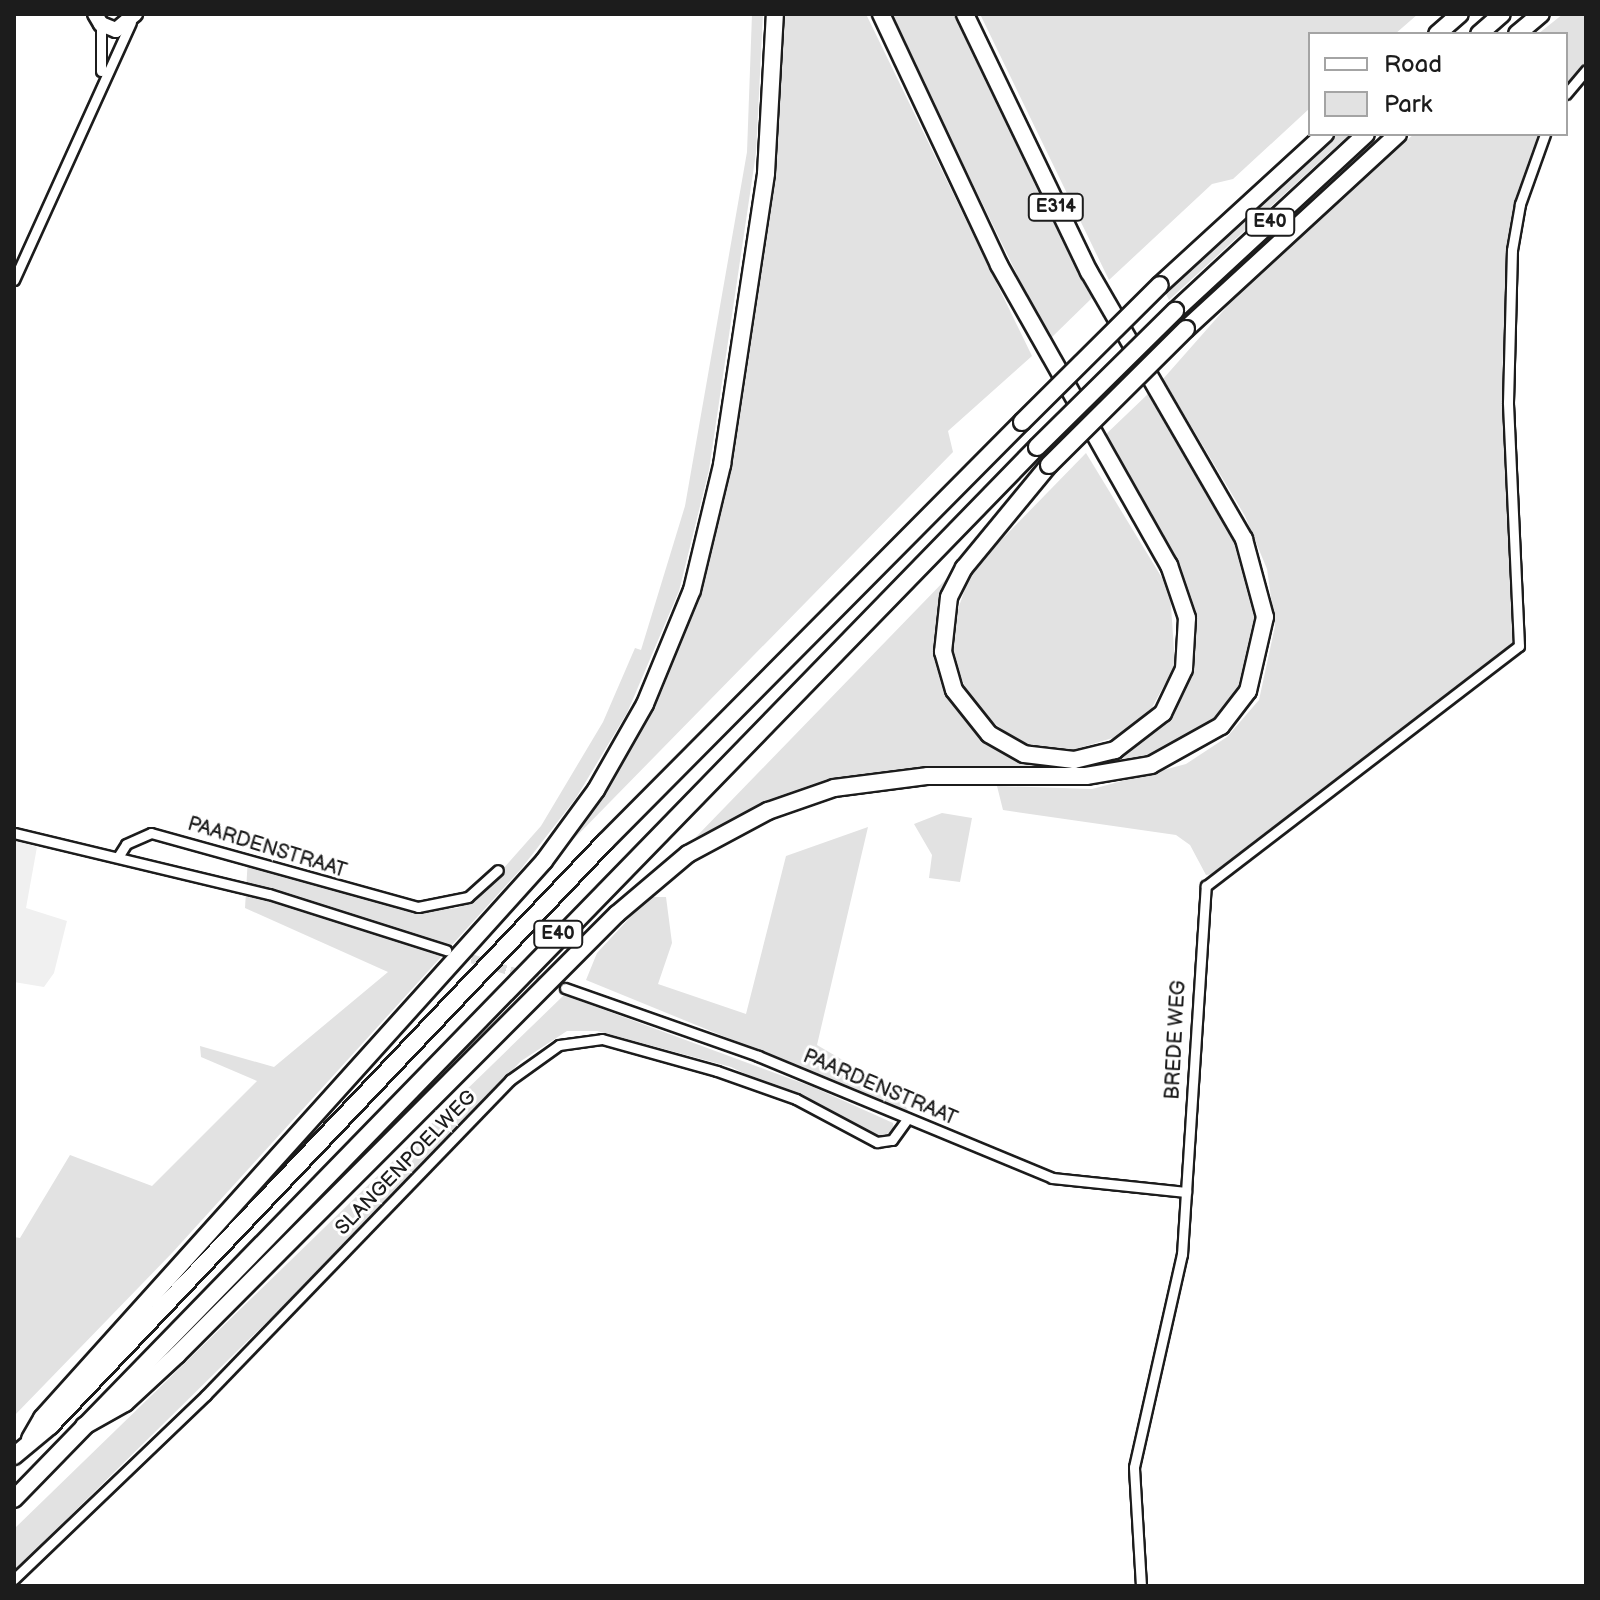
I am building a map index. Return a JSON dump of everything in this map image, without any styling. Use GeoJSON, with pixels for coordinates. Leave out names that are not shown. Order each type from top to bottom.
{"type":"FeatureCollection","features":[{"type":"Feature","properties":{"kind":"highway"},"geometry":{"type":"LineString","coordinates":[[30,1439],[42,1418],[544,861],[596,790],[645,704],[692,590],[722,465],[766,173],[775,14]]}},
{"type":"Feature","properties":{"kind":"highway"},"geometry":{"type":"LineString","coordinates":[[881,14],[999,265],[1088,426],[1117,479],[1179,591],[1187,618],[1184,669],[1163,713],[1141,734],[1115,750],[1056,760],[1007,746],[979,724],[954,690],[943,652],[949,597],[964,568],[1049,465],[1088,426],[1186,329],[1396,136]]}},
{"type":"Feature","properties":{"kind":"highway","name":"E314"},"geometry":{"type":"LineString","coordinates":[[84,1426],[125,1403],[177,1355],[578,952],[688,854],[768,811],[834,788],[928,776],[1120,772],[1176,755],[1221,726],[1258,668],[1262,593],[1234,520],[1157,395],[1050,194],[965,14]]}},
{"type":"Feature","properties":{"kind":"highway"},"geometry":{"type":"LineString","coordinates":[[1439,32],[1460,14]]}},
{"type":"Feature","properties":{"kind":"highway"},"geometry":{"type":"LineString","coordinates":[[1481,32],[1502,14]]}},
{"type":"Feature","properties":{"kind":"highway"},"geometry":{"type":"LineString","coordinates":[[1519,32],[1541,14]]}},
{"type":"Feature","properties":{"kind":"highway","name":"E40"},"geometry":{"type":"LineString","coordinates":[[14,1456],[30,1439],[50,1426],[564,885],[1022,422],[1160,285],[1323,136]]}},
{"type":"Feature","properties":{"kind":"highway","name":"E40"},"geometry":{"type":"LineString","coordinates":[[14,1499],[1037,447],[1175,311],[1364,136]]}},
{"type":"Feature","properties":{"kind":"street"},"geometry":{"type":"LineString","coordinates":[[97,17],[116,30],[133,16]]}},
{"type":"Feature","properties":{"kind":"street"},"geometry":{"type":"LineString","coordinates":[[14,280],[100,78],[133,16]]}},
{"type":"Feature","properties":{"kind":"street"},"geometry":{"type":"LineString","coordinates":[[97,17],[100,78]]}},
{"type":"Feature","properties":{"kind":"street"},"geometry":{"type":"LineString","coordinates":[[1568,92],[1586,70]]}},
{"type":"Feature","properties":{"kind":"street","name":"BREDE WEG"},"geometry":{"type":"LineString","coordinates":[[1141,1586],[1134,1467],[1144,1405],[1172,1311],[1186,1192],[1206,886],[1519,646],[1507,381],[1512,250],[1520,204],[1544,136]]}},
{"type":"Feature","properties":{"kind":"street"},"geometry":{"type":"LineString","coordinates":[[14,833],[269,894],[446,950]]}},
{"type":"Feature","properties":{"kind":"street","name":"PAARDENSTRAAT"},"geometry":{"type":"LineString","coordinates":[[118,857],[126,844],[151,833],[418,907],[468,897],[498,870]]}},
{"type":"Feature","properties":{"kind":"street","name":"PAARDENSTRAAT"},"geometry":{"type":"LineString","coordinates":[[565,988],[758,1056],[1052,1178],[1186,1192]]}},
{"type":"Feature","properties":{"kind":"street","name":"SLANGENPOELWEG"},"geometry":{"type":"LineString","coordinates":[[14,1579],[195,1406],[510,1080],[559,1045],[602,1039],[717,1071],[796,1099],[877,1142],[896,1137],[907,1119]]}},
{"type":"Feature","properties":{"kind":"shaded area"},"geometry":{"type":"Polygon","coordinates":[[[14,840],[37,847],[26,908],[67,921],[54,973],[44,987],[14,982],[14,840]]]}},
{"type":"Feature","properties":{"kind":"green space"},"geometry":{"type":"Polygon","coordinates":[[[752,14],[763,14],[756,153],[709,470],[679,591],[627,713],[576,798],[521,869],[172,1253],[14,1416],[14,1237],[20,1238],[70,1155],[152,1186],[257,1081],[201,1057],[200,1046],[274,1067],[388,972],[245,908],[248,857],[418,911],[458,908],[487,887],[541,826],[603,722],[635,648],[641,650],[685,506],[747,152],[752,14]]]}},
{"type":"Feature","properties":{"kind":"green space"},"geometry":{"type":"Polygon","coordinates":[[[781,14],[866,14],[1032,356],[948,431],[953,452],[561,852],[663,689],[703,575],[758,285],[775,158],[781,14]]]}},
{"type":"Feature","properties":{"kind":"green space"},"geometry":{"type":"Polygon","coordinates":[[[890,14],[957,14],[1095,295],[1049,340],[890,14]]]}},
{"type":"Feature","properties":{"kind":"green space"},"geometry":{"type":"Polygon","coordinates":[[[980,14],[1418,14],[1397,32],[1308,32],[1308,110],[1233,179],[1212,184],[1109,280],[980,14]]]}},
{"type":"Feature","properties":{"kind":"green space"},"geometry":{"type":"Polygon","coordinates":[[[1563,14],[1586,14],[1586,65],[1568,86],[1568,32],[1540,32],[1563,14]]]}},
{"type":"Feature","properties":{"kind":"green space"},"geometry":{"type":"Polygon","coordinates":[[[1335,136],[1348,136],[1169,300],[1166,294],[1335,136]]]}},
{"type":"Feature","properties":{"kind":"green space"},"geometry":{"type":"Polygon","coordinates":[[[1412,136],[1539,136],[1514,206],[1507,248],[1502,379],[1513,647],[1213,874],[1206,875],[1190,845],[1176,835],[1003,810],[997,786],[1092,789],[1186,764],[1227,737],[1259,700],[1275,626],[1267,569],[1245,516],[1163,379],[1253,277],[1412,136]]]}},
{"type":"Feature","properties":{"kind":"green space"},"geometry":{"type":"Polygon","coordinates":[[[1149,393],[1244,556],[1256,594],[1258,635],[1236,699],[1210,727],[1166,751],[1091,769],[1086,764],[1136,745],[1159,727],[1189,673],[1191,612],[1179,575],[1103,437],[1149,393]]]}},
{"type":"Feature","properties":{"kind":"green space"},"geometry":{"type":"Polygon","coordinates":[[[1086,453],[1170,591],[1175,665],[1148,715],[1126,734],[1069,751],[1039,748],[1011,737],[973,705],[953,659],[951,630],[971,571],[1086,453]]]}},
{"type":"Feature","properties":{"kind":"green space"},"geometry":{"type":"Polygon","coordinates":[[[950,575],[935,640],[956,710],[995,748],[1058,769],[947,769],[845,780],[748,811],[695,838],[950,575]]]}},
{"type":"Feature","properties":{"kind":"green space"},"geometry":{"type":"Polygon","coordinates":[[[942,813],[972,818],[960,882],[929,878],[932,855],[914,824],[942,813]]]}},
{"type":"Feature","properties":{"kind":"green space"},"geometry":{"type":"Polygon","coordinates":[[[868,827],[817,1045],[897,1092],[909,1112],[586,980],[597,953],[649,897],[666,897],[672,943],[658,984],[746,1014],[786,856],[868,827]]]}},
{"type":"Feature","properties":{"kind":"green space"},"geometry":{"type":"Polygon","coordinates":[[[564,995],[813,1087],[893,1123],[894,1130],[880,1138],[731,1067],[597,1031],[567,1031],[521,1061],[363,1227],[14,1571],[14,1529],[564,995]]]}},
{"type":"Feature","properties":{"kind":"tunnel"},"geometry":{"type":"LineString","coordinates":[[446,950],[565,988]]}}]}
